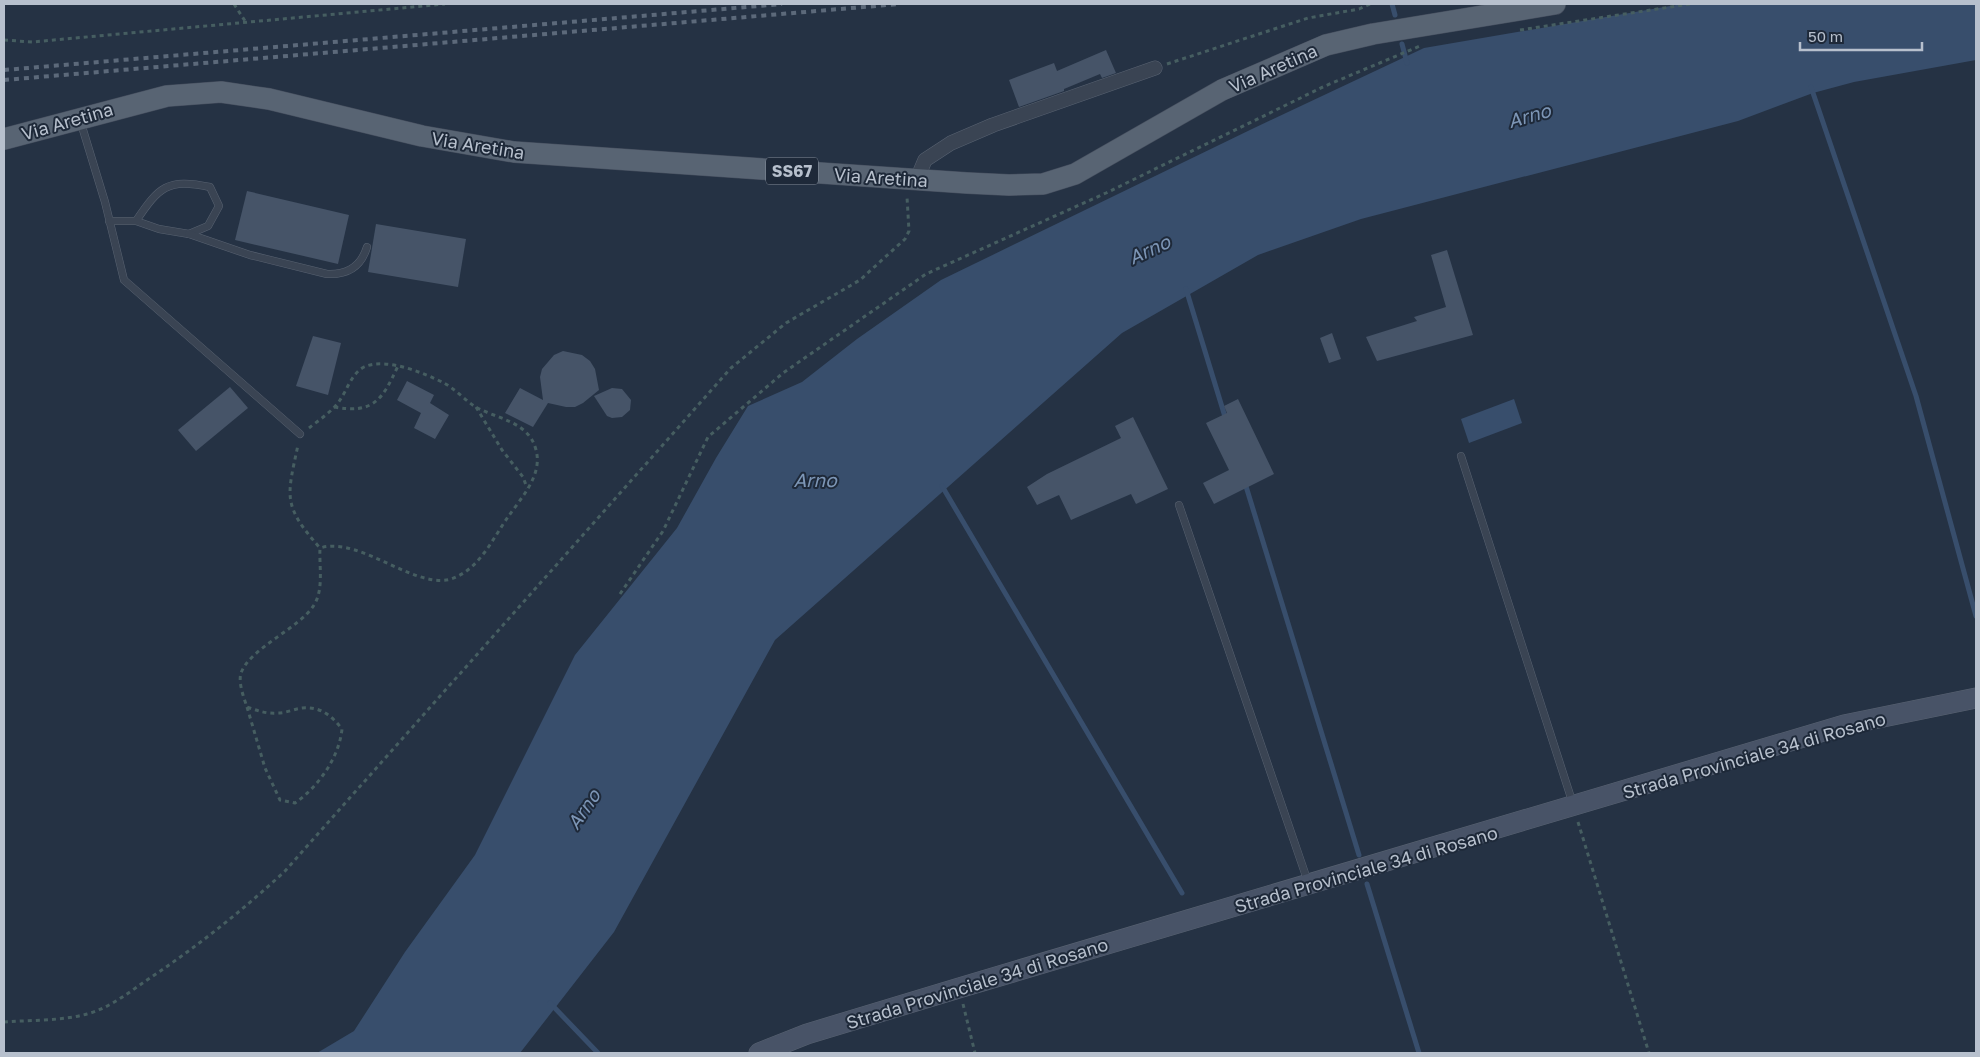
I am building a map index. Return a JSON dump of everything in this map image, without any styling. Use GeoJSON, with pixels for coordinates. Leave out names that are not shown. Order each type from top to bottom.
{"type":"FeatureCollection","features":[{"type":"Feature","properties":{"kind":"main road","name":"Via Aretina"},"geometry":{"type":"LineString","coordinates":[[4,139],[167,96],[221,92],[269,99],[422,136],[514,152],[1009,185],[1043,184],[1075,174],[1222,90],[1326,45],[1373,34],[1555,4]]}},
{"type":"Feature","properties":{"kind":"main road","name":"Strada Provinciale 34 di Rosano"},"geometry":{"type":"LineString","coordinates":[[759,1053],[807,1034],[959,988],[1574,807],[1844,725],[1976,698]]}},
{"type":"Feature","properties":{"kind":"street"},"geometry":{"type":"LineString","coordinates":[[917,179],[925,160],[951,143],[993,125],[1155,68]]}},
{"type":"Feature","properties":{"kind":"lane"},"geometry":{"type":"LineString","coordinates":[[80,118],[124,280],[300,434]]}},
{"type":"Feature","properties":{"kind":"lane"},"geometry":{"type":"LineString","coordinates":[[136,221],[153,195],[166,186],[188,182],[210,187],[219,206],[208,226],[189,234]]}},
{"type":"Feature","properties":{"kind":"lane"},"geometry":{"type":"LineString","coordinates":[[109,221],[136,221],[159,229],[189,234],[241,252],[326,274],[339,275],[348,271],[363,261],[367,247]]}},
{"type":"Feature","properties":{"kind":"lane"},"geometry":{"type":"LineString","coordinates":[[1461,456],[1574,807]]}},
{"type":"Feature","properties":{"kind":"lane"},"geometry":{"type":"LineString","coordinates":[[1179,505],[1309,885]]}},
{"type":"Feature","properties":{"kind":"path"},"geometry":{"type":"LineString","coordinates":[[234,4],[245,22]]}},
{"type":"Feature","properties":{"kind":"path"},"geometry":{"type":"LineString","coordinates":[[4,40],[32,42],[445,4]]}},
{"type":"Feature","properties":{"kind":"path"},"geometry":{"type":"LineString","coordinates":[[1155,68],[1308,18],[1359,9],[1370,4]]}},
{"type":"Feature","properties":{"kind":"path"},"geometry":{"type":"LineString","coordinates":[[1516,31],[1690,4]]}},
{"type":"Feature","properties":{"kind":"path"},"geometry":{"type":"LineString","coordinates":[[620,594],[663,531],[708,437],[783,373],[926,274],[1106,193],[1325,86],[1411,50],[1430,45]]}},
{"type":"Feature","properties":{"kind":"path"},"geometry":{"type":"LineString","coordinates":[[4,1022],[59,1019],[89,1014],[119,999],[175,961],[248,906],[285,871],[732,368],[786,323],[860,280],[904,239],[909,230],[906,200],[917,179]]}},
{"type":"Feature","properties":{"kind":"path"},"geometry":{"type":"LineString","coordinates":[[248,707],[263,713],[279,714],[303,708],[317,710],[332,716],[342,729],[340,747],[310,792],[295,803],[280,800],[270,784],[248,707],[242,693],[241,674],[252,657],[306,616],[315,603],[320,585],[320,548],[303,529],[292,510],[289,485],[300,434],[339,402],[349,383],[363,367],[380,364],[398,366],[444,383],[475,406],[525,430],[532,437],[538,463],[527,489],[495,539],[475,564],[456,577],[439,582],[354,550],[332,544],[320,548]]}},
{"type":"Feature","properties":{"kind":"path"},"geometry":{"type":"LineString","coordinates":[[333,407],[353,411],[374,405],[386,392],[398,366]]}},
{"type":"Feature","properties":{"kind":"path"},"geometry":{"type":"LineString","coordinates":[[475,406],[502,450],[523,477],[527,489]]}},
{"type":"Feature","properties":{"kind":"path"},"geometry":{"type":"LineString","coordinates":[[1574,807],[1649,1053]]}},
{"type":"Feature","properties":{"kind":"path"},"geometry":{"type":"LineString","coordinates":[[959,988],[975,1053]]}},
{"type":"Feature","properties":{"kind":"water","name":"Arno"},"geometry":{"type":"Polygon","coordinates":[[[1682,4],[1976,4],[1976,60],[1854,82],[1813,93],[1738,121],[1361,219],[1258,255],[1122,333],[775,640],[614,932],[520,1053],[317,1053],[354,1031],[405,952],[475,855],[575,655],[677,528],[716,458],[748,406],[802,382],[857,339],[941,280],[1424,48],[1682,4]]]}},
{"type":"Feature","properties":{"kind":"water"},"geometry":{"type":"Polygon","coordinates":[[[1514,399],[1522,423],[1469,443],[1461,419],[1514,399]]]}},
{"type":"Feature","properties":{"kind":"building"},"geometry":{"type":"Polygon","coordinates":[[[1106,50],[1116,73],[1102,78],[1100,74],[1064,89],[1064,91],[1019,107],[1009,80],[1054,63],[1057,71],[1106,50]]]}},
{"type":"Feature","properties":{"kind":"building"},"geometry":{"type":"Polygon","coordinates":[[[247,191],[349,215],[338,264],[235,240],[247,191]]]}},
{"type":"Feature","properties":{"kind":"building"},"geometry":{"type":"Polygon","coordinates":[[[376,224],[466,239],[458,287],[368,272],[376,224]]]}},
{"type":"Feature","properties":{"kind":"building"},"geometry":{"type":"Polygon","coordinates":[[[1447,250],[1473,335],[1377,361],[1366,337],[1417,321],[1414,317],[1446,307],[1431,255],[1447,250]]]}},
{"type":"Feature","properties":{"kind":"building"},"geometry":{"type":"Polygon","coordinates":[[[1332,333],[1341,359],[1329,363],[1320,338],[1332,333]]]}},
{"type":"Feature","properties":{"kind":"building"},"geometry":{"type":"Polygon","coordinates":[[[313,336],[341,343],[328,395],[296,386],[313,336]]]}},
{"type":"Feature","properties":{"kind":"building"},"geometry":{"type":"Polygon","coordinates":[[[563,351],[582,355],[590,361],[595,369],[599,390],[575,407],[548,403],[533,427],[505,413],[520,388],[543,400],[540,377],[542,369],[554,355],[563,351]]]}},
{"type":"Feature","properties":{"kind":"building"},"geometry":{"type":"Polygon","coordinates":[[[407,381],[434,395],[430,403],[449,415],[435,439],[414,428],[421,413],[397,400],[407,381]]]}},
{"type":"Feature","properties":{"kind":"building"},"geometry":{"type":"Polygon","coordinates":[[[230,387],[248,408],[196,451],[178,430],[230,387]]]}},
{"type":"Feature","properties":{"kind":"building"},"geometry":{"type":"Polygon","coordinates":[[[612,388],[622,389],[631,400],[630,410],[622,417],[612,418],[607,416],[594,396],[612,388]]]}},
{"type":"Feature","properties":{"kind":"building"},"geometry":{"type":"Polygon","coordinates":[[[1238,399],[1274,474],[1214,504],[1203,483],[1229,470],[1206,423],[1227,413],[1224,406],[1238,399]]]}},
{"type":"Feature","properties":{"kind":"building"},"geometry":{"type":"Polygon","coordinates":[[[1133,417],[1168,489],[1136,504],[1131,494],[1071,520],[1059,495],[1037,505],[1027,487],[1047,474],[1121,438],[1115,426],[1133,417]]]}},
{"type":"Feature","properties":{"kind":"waterway"},"geometry":{"type":"LineString","coordinates":[[1392,4],[1395,15]]}},
{"type":"Feature","properties":{"kind":"waterway"},"geometry":{"type":"LineString","coordinates":[[1402,44],[1407,63]]}},
{"type":"Feature","properties":{"kind":"waterway"},"geometry":{"type":"LineString","coordinates":[[1811,87],[1916,396],[1976,616]]}},
{"type":"Feature","properties":{"kind":"waterway"},"geometry":{"type":"LineString","coordinates":[[1186,289],[1226,420]]}},
{"type":"Feature","properties":{"kind":"waterway"},"geometry":{"type":"LineString","coordinates":[[1245,483],[1359,855]]}},
{"type":"Feature","properties":{"kind":"waterway"},"geometry":{"type":"LineString","coordinates":[[942,486],[1182,893]]}},
{"type":"Feature","properties":{"kind":"waterway"},"geometry":{"type":"LineString","coordinates":[[1367,884],[1419,1053]]}},
{"type":"Feature","properties":{"kind":"waterway"},"geometry":{"type":"LineString","coordinates":[[550,1003],[598,1053]]}},
{"type":"Feature","properties":{"kind":"railway"},"geometry":{"type":"LineString","coordinates":[[4,70],[782,4]]}},
{"type":"Feature","properties":{"kind":"railway"},"geometry":{"type":"LineString","coordinates":[[4,80],[899,4]]}}]}
